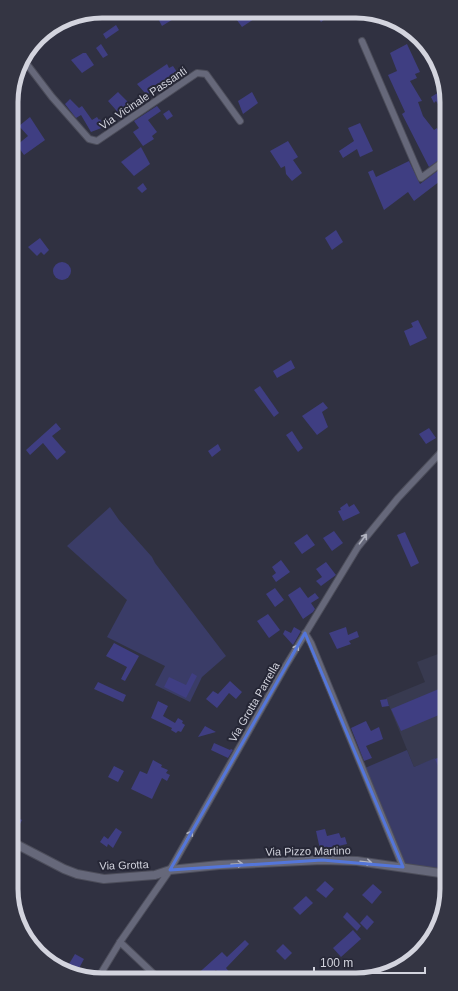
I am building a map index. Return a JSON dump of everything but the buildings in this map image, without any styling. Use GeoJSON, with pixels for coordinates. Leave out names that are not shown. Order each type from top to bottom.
{"type":"FeatureCollection","features":[{"type":"Feature","properties":{"kind":"street"},"geometry":{"type":"LineString","coordinates":[[362,41],[421,178],[440,164]]}},
{"type":"Feature","properties":{"kind":"street","name":"Via Vicinale Passanti"},"geometry":{"type":"LineString","coordinates":[[27,65],[52,97],[89,139],[93,141],[97,141],[202,72],[206,74],[240,121]]}},
{"type":"Feature","properties":{"kind":"street","name":"Via Grotta Parrella"},"geometry":{"type":"LineString","coordinates":[[101,973],[120,942],[170,870],[305,633],[358,547],[398,498],[440,453]]}},
{"type":"Feature","properties":{"kind":"street"},"geometry":{"type":"LineString","coordinates":[[305,633],[317,657],[403,866]]}},
{"type":"Feature","properties":{"kind":"street","name":"Via Grotta"},"geometry":{"type":"LineString","coordinates":[[18,845],[64,869],[77,874],[104,879],[155,875],[170,870]]}},
{"type":"Feature","properties":{"kind":"street","name":"Via Pizzo Martino"},"geometry":{"type":"LineString","coordinates":[[170,870],[219,865],[322,860],[357,861],[403,866],[440,873]]}},
{"type":"Feature","properties":{"kind":"street"},"geometry":{"type":"LineString","coordinates":[[120,942],[153,973]]}},
{"type":"Feature","properties":{"kind":"highlighted area"},"geometry":{"type":"Polygon","coordinates":[[[305,633],[403,867],[322,860],[170,870],[305,633]]]}},
{"type":"Feature","properties":{"kind":"shaded area"},"geometry":{"type":"Polygon","coordinates":[[[110,507],[119,520],[152,557],[226,656],[202,677],[190,702],[155,685],[165,666],[107,637],[127,600],[67,546],[110,507]]]}},
{"type":"Feature","properties":{"kind":"shaded area"},"geometry":{"type":"Polygon","coordinates":[[[440,653],[440,772],[435,759],[414,767],[386,698],[425,682],[417,662],[440,653]]]}},
{"type":"Feature","properties":{"kind":"shaded area"},"geometry":{"type":"Polygon","coordinates":[[[407,750],[414,767],[435,758],[440,772],[440,870],[405,863],[365,768],[407,750]]]}}]}
